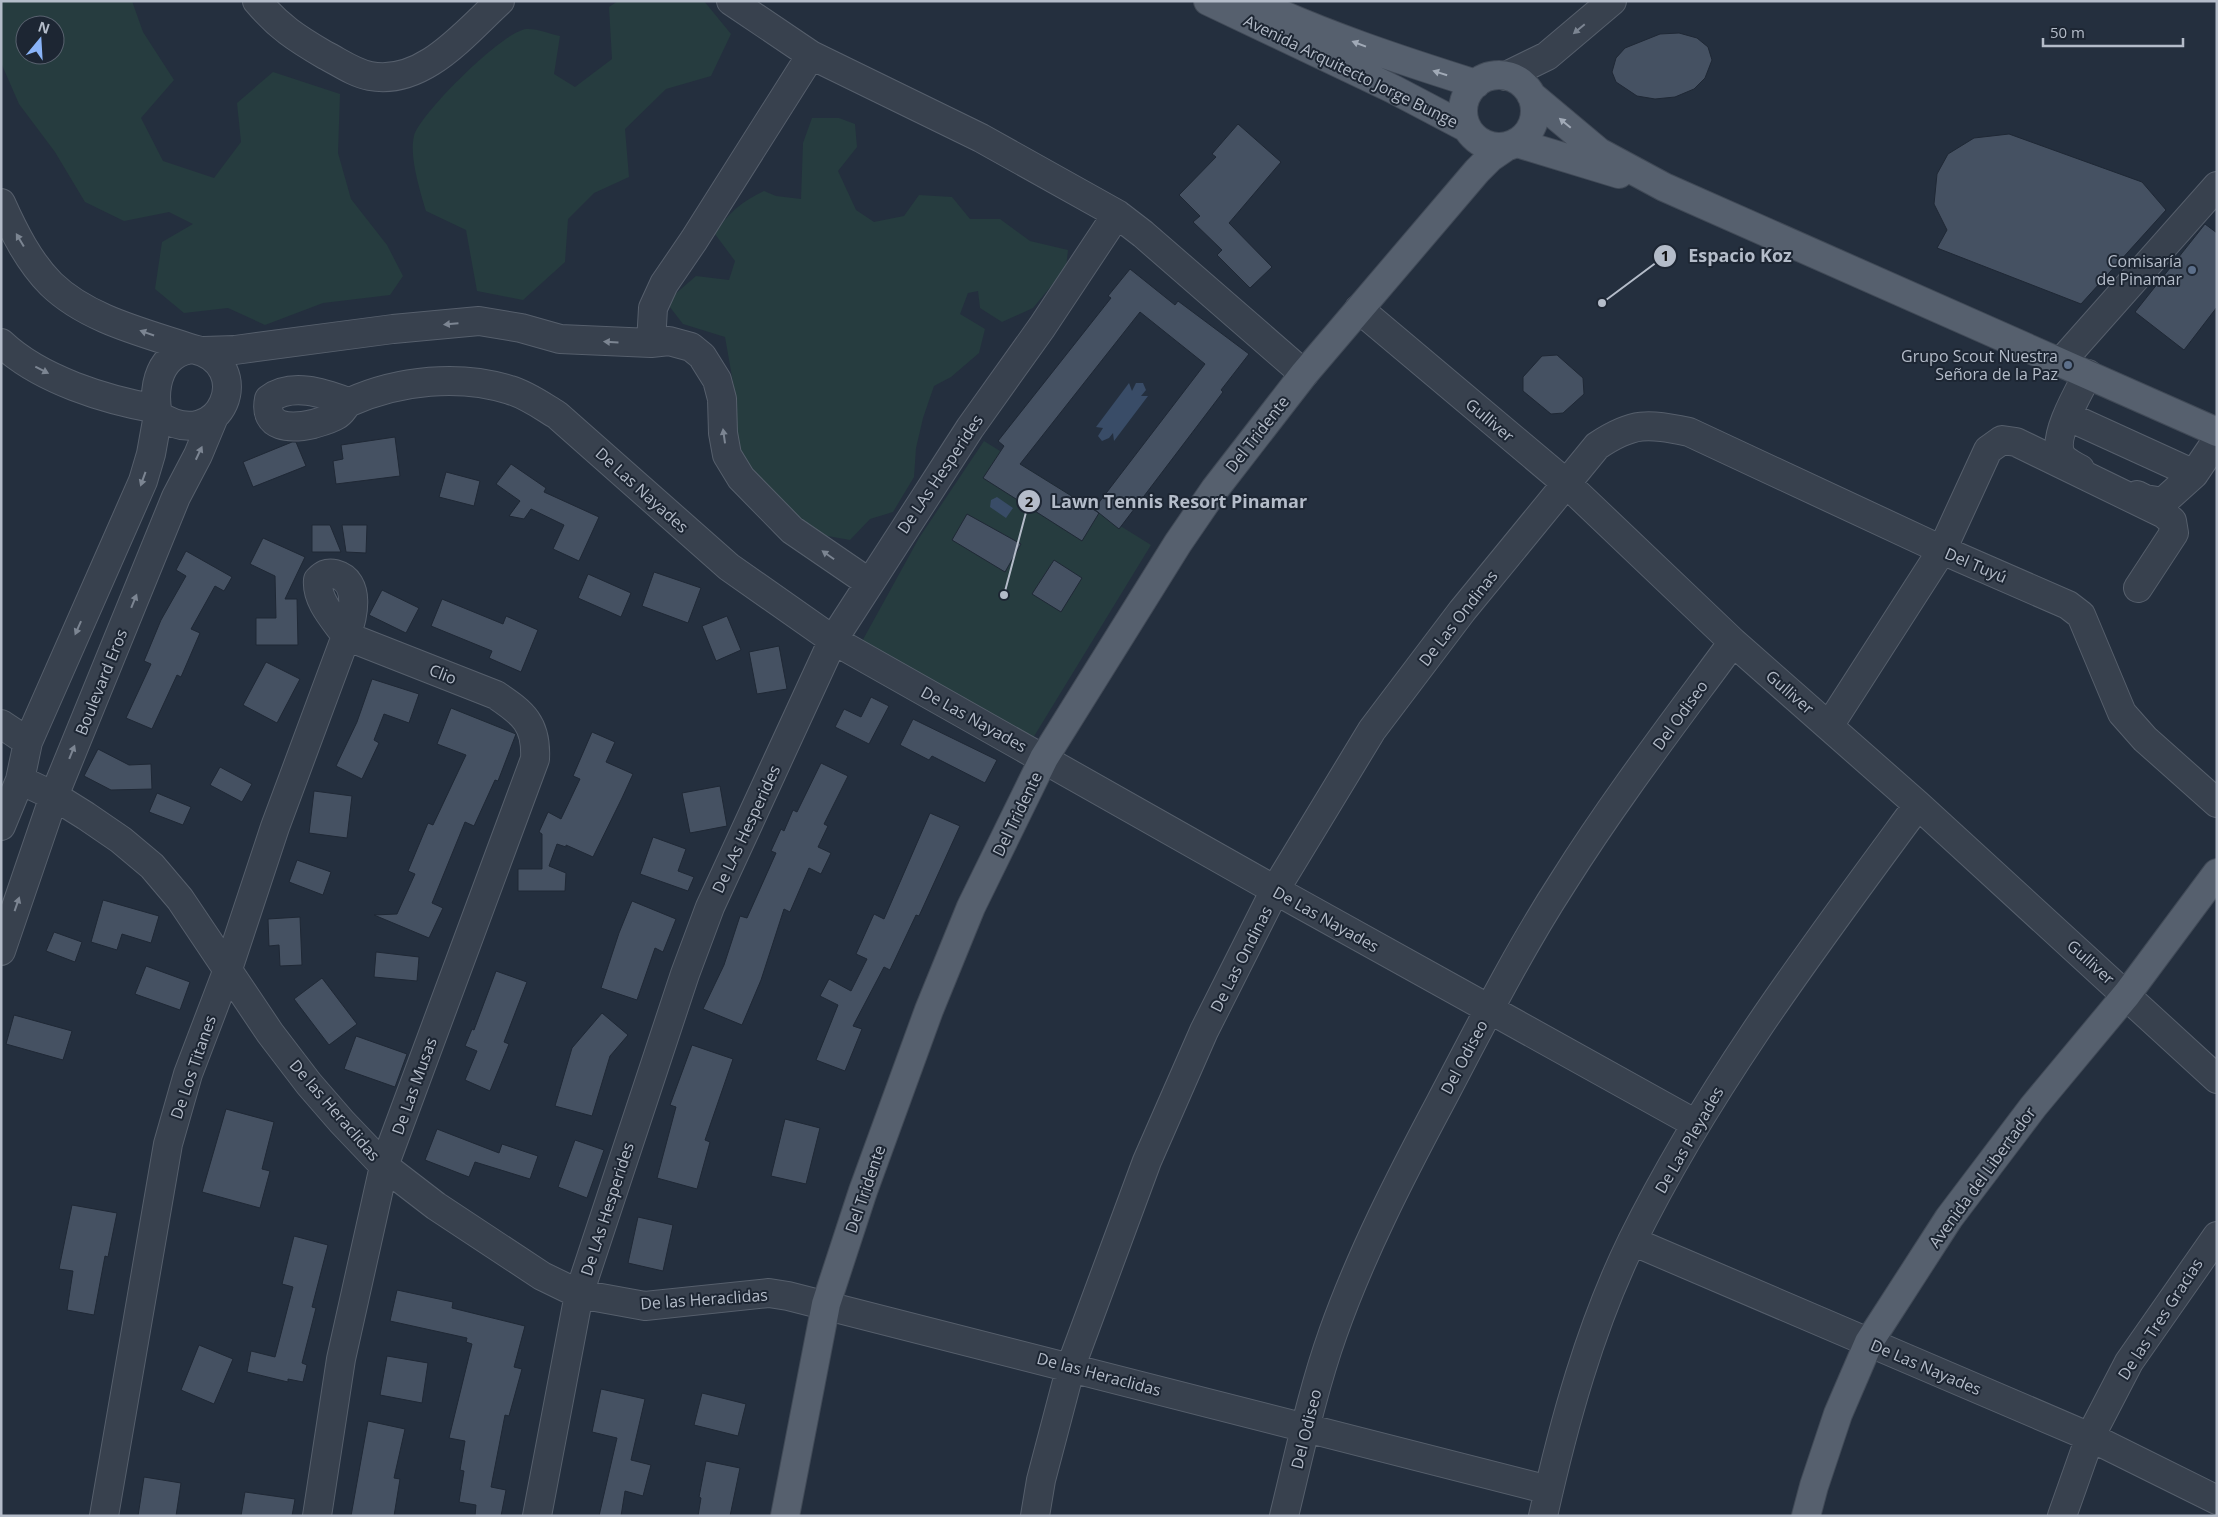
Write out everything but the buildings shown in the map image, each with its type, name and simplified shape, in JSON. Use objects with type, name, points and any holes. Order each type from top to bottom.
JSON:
[{"type":"main road","name":"Avenida Arquitecto Jorge Bunge","points":[[1208,1],[1393,89],[1469,131]]},
{"type":"main road","name":"Avenida Arquitecto Jorge Bunge","points":[[1252,1],[1278,13],[1405,62],[1476,84]]},
{"type":"main road","points":[[1664,187],[1512,145],[1486,145],[1469,131],[1463,116],[1463,104],[1468,93],[1476,84],[1496,75],[1516,80],[1531,95],[1599,152],[1664,187],[2217,432]]},
{"type":"main road","points":[[1512,145],[1526,136],[1535,116],[1531,95]]},
{"type":"main road","name":"Del Tridente","points":[[1444,210],[1467,159],[1469,131]]},
{"type":"main road","name":"Del Tridente","points":[[785,1516],[826,1304],[929,1010],[971,908],[1044,758],[1178,543],[1215,489],[1304,374],[1477,171],[1490,158],[1512,145]]},
{"type":"main road","name":"Avenida del Libertador","points":[[1806,1516],[1838,1414],[1869,1342],[1949,1218],[2034,1107],[2126,994],[2217,873]]},
{"type":"street","points":[[257,1],[288,33],[346,66],[368,76],[386,78],[404,74],[439,56],[500,1]]},
{"type":"street","points":[[731,1],[811,55],[981,138],[1117,214],[1143,234],[1304,374]]},
{"type":"street","points":[[1506,76],[1547,56],[1612,1]]},
{"type":"street","points":[[651,343],[653,308],[664,284],[811,55]]},
{"type":"street","points":[[2061,362],[2208,212],[2217,186]]},
{"type":"street","points":[[1,203],[13,229],[30,258],[51,284],[74,302],[100,316],[198,350],[222,365],[226,376],[225,398],[213,419],[198,426],[178,425],[158,412],[90,392],[39,369],[1,343]]},
{"type":"street","name":"De LAs Hesperides","points":[[537,1516],[579,1294],[685,974],[710,907],[833,640],[868,582],[970,428],[1042,327],[1117,214]]},
{"type":"street","name":"Gulliver","points":[[1359,309],[1566,484],[1733,642],[1918,805],[2217,1079]]},
{"type":"street","points":[[8,803],[28,742],[143,481],[151,454],[158,412],[156,385],[165,362],[182,350],[254,347],[392,329],[479,321],[521,328],[560,339],[651,343],[669,341],[690,347],[702,356],[717,380],[722,400],[723,433],[727,455],[741,478],[792,530],[868,582]]},
{"type":"street","points":[[2088,374],[2067,416],[2059,448],[2061,456],[2068,463],[2146,499],[2163,502],[2194,474],[2217,440]]},
{"type":"street","name":"De Las Nayades","points":[[348,402],[399,386],[436,381],[478,382],[511,390],[533,401],[557,415],[729,568],[833,640],[1275,890],[1696,1124]]},
{"type":"street","points":[[2067,416],[2194,474]]},
{"type":"street","name":"Boulevard Eros","points":[[1,950],[54,796],[176,497],[213,419]]},
{"type":"street","name":"De Las Ondinas","points":[[1035,1516],[1041,1480],[1072,1366],[1147,1161],[1204,1031],[1275,890],[1372,730],[1462,611],[1597,446],[1618,432],[1651,424]]},
{"type":"street","name":"Del Tuyú","points":[[1651,424],[1689,432],[1942,550],[2068,605],[2080,615],[2122,713],[2145,739],[2217,804]]},
{"type":"street","points":[[1828,726],[1942,550],[1988,450],[2002,440],[2016,442],[2164,514],[2172,521],[2174,534],[2138,588]]},
{"type":"street","name":"Clio","points":[[346,636],[496,695],[516,708],[530,726]]},
{"type":"street","name":"De Los Titanes","points":[[104,1516],[168,1144],[188,1074],[228,969],[275,827],[346,636]]},
{"type":"street","name":"Del Odiseo","points":[[1284,1516],[1327,1350],[1352,1284],[1421,1139],[1489,1010],[1561,884],[1595,832],[1733,642]]},
{"type":"street","points":[[1,724],[28,742]]},
{"type":"street","name":"De Las Musas","points":[[316,1516],[341,1359],[384,1166],[535,759],[536,740],[530,726]]},
{"type":"street","name":"De las Heraclidas","points":[[8,803],[54,796],[121,840],[152,866],[180,899],[270,1033],[309,1084],[384,1166],[436,1206],[542,1276],[579,1294],[645,1306],[769,1293],[826,1304],[1072,1366],[1306,1428],[1546,1503]]},
{"type":"street","name":"De Las Pleyades","points":[[1546,1503],[1587,1350],[1632,1241],[1696,1124],[1804,961],[1918,805]]},
{"type":"street","name":"De las Tres Gracias","points":[[2062,1516],[2090,1437],[2129,1362],[2217,1236]]},
{"type":"street","name":"De Las Nayades","points":[[1632,1241],[2090,1437],[2217,1500]]},
{"type":"green space","points":[[1,1],[132,1],[143,32],[174,80],[141,118],[163,161],[214,178],[241,142],[237,103],[273,72],[340,94],[338,153],[351,199],[387,245],[403,276],[390,295],[323,303],[265,325],[228,308],[184,313],[155,289],[162,242],[193,224],[169,212],[124,221],[85,202],[55,152],[19,104],[2,65]]},
{"type":"green space","points":[[618,1],[704,1],[731,34],[711,76],[666,89],[625,129],[629,177],[594,193],[568,219],[565,262],[523,300],[477,291],[466,230],[426,211],[414,163],[414,136],[431,110],[463,75],[499,44],[526,29],[539,30],[560,36],[554,74],[575,87],[612,59],[609,7]]},
{"type":"green space","points":[[812,118],[839,118],[855,124],[857,147],[838,171],[856,210],[874,222],[904,216],[919,195],[952,197],[970,219],[1000,219],[1030,241],[1068,250],[1066,268],[1033,308],[1002,322],[980,308],[978,291],[968,293],[960,314],[985,329],[979,353],[951,377],[934,386],[923,418],[916,448],[914,477],[893,512],[870,519],[850,540],[822,535],[783,510],[752,477],[733,443],[734,388],[725,337],[683,324],[666,302],[696,276],[729,280],[735,261],[715,234],[730,214],[742,204],[764,191],[776,196],[801,199],[803,143]]},
{"type":"green space","points":[[984,441],[1151,545],[1033,738],[860,645],[919,538]]},
{"type":"water","points":[[1129,383],[1132,391],[1136,383],[1143,383],[1146,390],[1141,396],[1148,396],[1114,441],[1113,433],[1109,438],[1102,441],[1098,436],[1103,428],[1096,427]]},
{"type":"water","points":[[997,497],[1013,508],[1006,518],[990,507],[991,500]]},
{"type":"place","name":"Comisaría de Pinamar","points":[[2192,270]]},
{"type":"place","name":"Espacio Koz","points":[[1602,303]]},
{"type":"place","name":"Grupo Scout Nuestra Señora de la Paz","points":[[2068,365]]},
{"type":"place","name":"Lawn Tennis Resort Pinamar","points":[[1004,595]]}]
